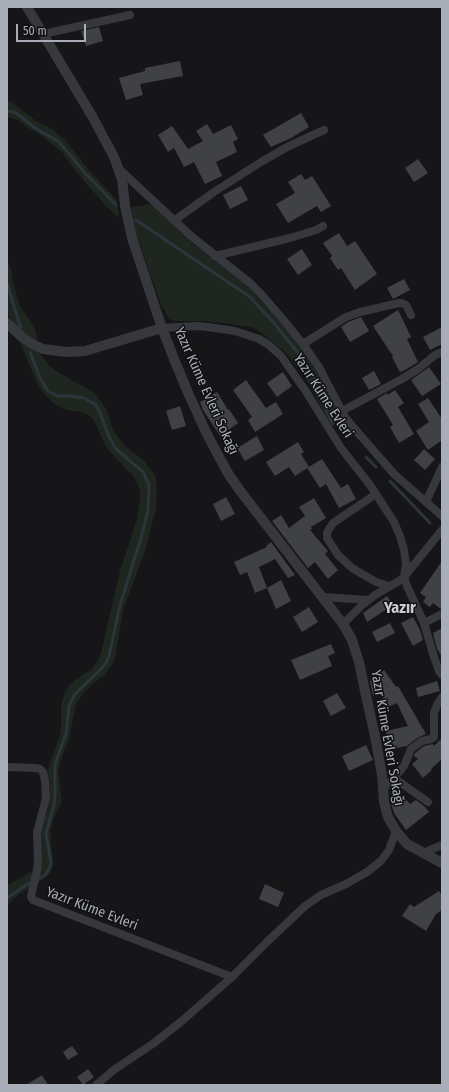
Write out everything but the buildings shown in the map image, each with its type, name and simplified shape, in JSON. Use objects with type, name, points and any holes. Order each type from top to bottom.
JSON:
[{"type":"street","name":"Yazır Küme Evleri Sokağı","points":[[27,7],[111,149],[122,179],[128,224],[162,328],[206,432],[230,475],[249,503],[343,624],[352,640],[359,662],[380,758],[385,810],[396,831],[407,844],[442,863]]},
{"type":"street","points":[[43,34],[130,15]]},
{"type":"street","points":[[175,220],[260,162],[287,147],[324,130]]},
{"type":"street","name":"Yazır Küme Evleri","points":[[118,168],[191,236],[250,283],[261,294],[282,317],[303,344],[353,427],[394,474],[442,516]]},
{"type":"street","points":[[215,256],[290,238],[324,226]]},
{"type":"street","name":"Yazır Küme Evleri","points":[[303,344],[346,317],[360,312],[402,303],[406,305],[411,315]]},
{"type":"street","points":[[7,323],[32,344],[43,349],[66,352],[85,351],[162,328]]},
{"type":"street","name":"Yazır Küme Evleri","points":[[162,328],[196,326],[235,331],[254,337],[269,345],[281,356],[305,390],[341,448],[376,494],[394,522],[404,550],[406,564],[404,577],[420,611],[434,657],[442,675]]},
{"type":"street","name":"Yazır Küme Evleri","points":[[342,411],[402,379],[442,352]]},
{"type":"street","points":[[426,502],[442,467]]},
{"type":"street","points":[[376,494],[333,523],[329,529],[327,538],[338,555],[352,568],[363,575],[389,586]]},
{"type":"street","points":[[343,624],[368,600],[404,577],[442,530]]},
{"type":"street","points":[[322,597],[368,600]]},
{"type":"street","points":[[424,623],[442,614]]},
{"type":"street","points":[[383,789],[404,766],[411,749],[420,742],[434,737],[434,713],[442,697]]},
{"type":"street","name":"Yazır Küme Evleri","points":[[7,767],[40,769],[43,772],[45,780],[46,798],[37,833],[38,860],[31,897],[33,900],[232,976]]},
{"type":"street","points":[[394,778],[428,802]]},
{"type":"street","points":[[96,1085],[115,1069],[169,1031],[232,976],[305,906],[320,895],[346,884],[362,875],[381,861],[388,850],[396,831]]},
{"type":"street","points":[[423,853],[442,845]]},
{"type":"shaded area","points":[[7,100],[36,121],[55,131],[64,139],[90,171],[117,200],[119,218],[105,205],[86,183],[62,152],[38,133],[18,120],[7,117]]},
{"type":"shaded area","points":[[151,204],[192,243],[248,286],[294,337],[321,378],[339,415],[330,424],[302,372],[285,352],[262,333],[254,328],[231,324],[205,321],[175,321],[169,319],[161,305],[137,238],[131,209],[133,207]]},
{"type":"shaded area","points":[[7,259],[11,268],[13,282],[20,306],[34,327],[37,336],[39,353],[56,371],[94,393],[107,410],[113,430],[123,444],[144,461],[155,475],[157,486],[156,509],[145,551],[123,610],[115,659],[104,675],[89,687],[76,704],[69,739],[58,771],[62,801],[50,831],[53,862],[52,869],[49,874],[36,885],[21,893],[7,905],[7,886],[29,873],[40,869],[42,855],[41,829],[48,810],[50,799],[48,770],[60,736],[61,705],[69,686],[76,679],[92,669],[101,653],[120,571],[137,519],[140,491],[133,476],[110,452],[103,441],[94,420],[89,415],[82,412],[67,410],[56,405],[46,396],[37,383],[7,311]]},
{"type":"waterway","points":[[7,111],[14,112],[35,128],[58,141],[85,173],[116,205]]},
{"type":"waterway","points":[[136,220],[250,297],[274,323],[303,359],[315,380],[333,424]]},
{"type":"waterway","points":[[7,283],[21,328]]},
{"type":"waterway","points":[[30,352],[40,378],[48,391],[58,396],[84,398],[96,405],[109,437],[116,449],[143,472],[149,485],[148,511],[120,605],[109,656],[106,663],[100,670],[75,694],[69,706],[66,734],[55,764],[54,805],[46,833],[51,864],[45,875],[40,878]]},
{"type":"waterway","points":[[366,457],[376,467]]},
{"type":"waterway","points":[[390,481],[430,523]]},
{"type":"waterway","points":[[7,898],[29,883]]},
{"type":"district","name":"Yazır","points":[[400,609]]}]
